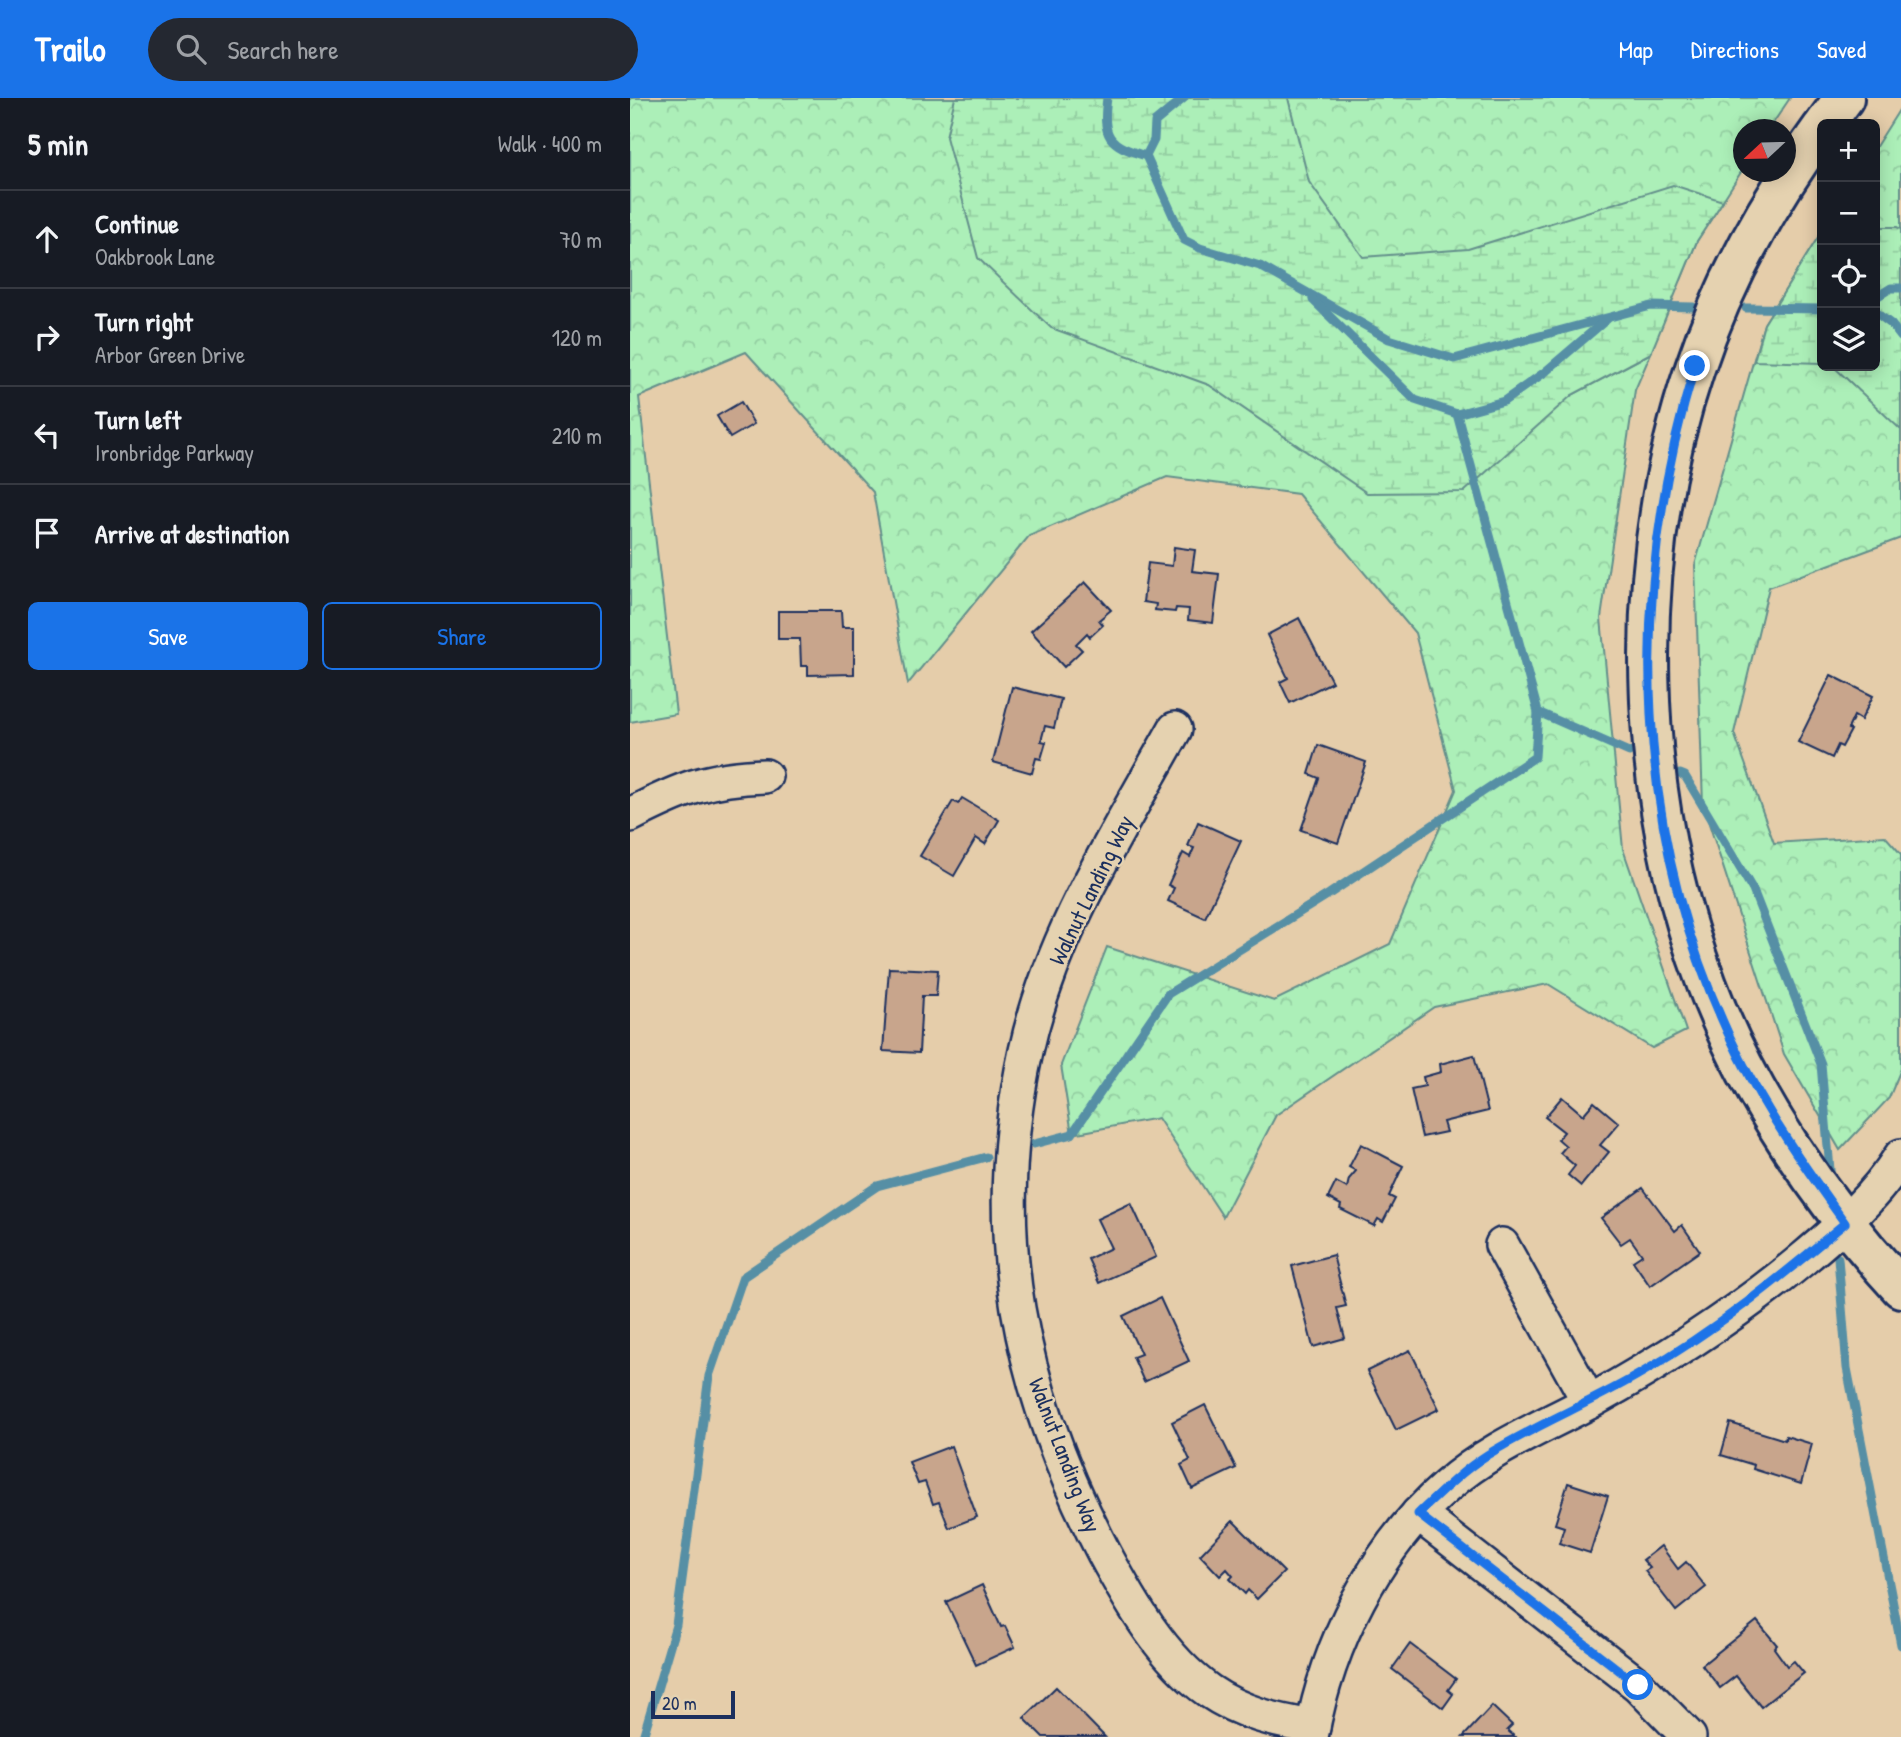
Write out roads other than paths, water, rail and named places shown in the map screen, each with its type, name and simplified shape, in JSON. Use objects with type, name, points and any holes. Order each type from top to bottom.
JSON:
[{"type":"street","points":[[1829,119],[1844,98]]},
{"type":"street","points":[[1817,135],[1800,158],[1751,242],[1727,289],[1695,366],[1667,475],[1657,539],[1650,619],[1650,699],[1657,789],[1669,862],[1684,919],[1708,988],[1740,1059],[1791,1147],[1845,1223],[1901,1288]]},
{"type":"street","name":"Walnut Landing Way","points":[[1175,729],[1073,917],[1046,982],[1027,1048],[1009,1157],[1009,1225],[1014,1292],[1028,1359],[1047,1424],[1084,1514],[1118,1579],[1165,1651],[1180,1668],[1210,1692],[1245,1710],[1312,1732]]},
{"type":"street","points":[[630,815],[693,785],[728,778],[765,776]]},
{"type":"street","points":[[1312,1732],[1336,1651],[1361,1596],[1387,1553],[1418,1514],[1447,1485],[1487,1455],[1645,1371],[1717,1325],[1782,1276],[1845,1223],[1886,1178],[1901,1156]]},
{"type":"street","points":[[1502,1245],[1589,1402]]},
{"type":"street","points":[[1418,1514],[1638,1685],[1689,1737]]},
{"type":"waterway","points":[[1107,98],[1106,122],[1110,138],[1123,148],[1146,156],[1184,240],[1200,248],[1260,266],[1389,339],[1454,359],[1651,306],[1693,307]]},
{"type":"waterway","points":[[1146,156],[1154,140],[1155,122],[1184,98]]},
{"type":"waterway","points":[[1880,295],[1891,288],[1901,288]]},
{"type":"waterway","points":[[1313,300],[1415,400],[1457,414],[1504,401],[1545,372],[1607,319]]},
{"type":"waterway","points":[[1746,308],[1817,309]]},
{"type":"waterway","points":[[1880,316],[1901,337]]},
{"type":"waterway","points":[[1457,414],[1538,712],[1629,752]]},
{"type":"waterway","points":[[1034,1144],[1072,1134],[1168,994],[1329,894],[1535,757],[1538,712]]},
{"type":"waterway","points":[[1680,774],[1685,776],[1753,890],[1821,1064],[1831,1182]]},
{"type":"waterway","points":[[643,1737],[676,1625],[709,1376],[743,1277],[877,1186],[986,1157]]},
{"type":"waterway","points":[[1838,1258],[1847,1368],[1901,1645]]}]
